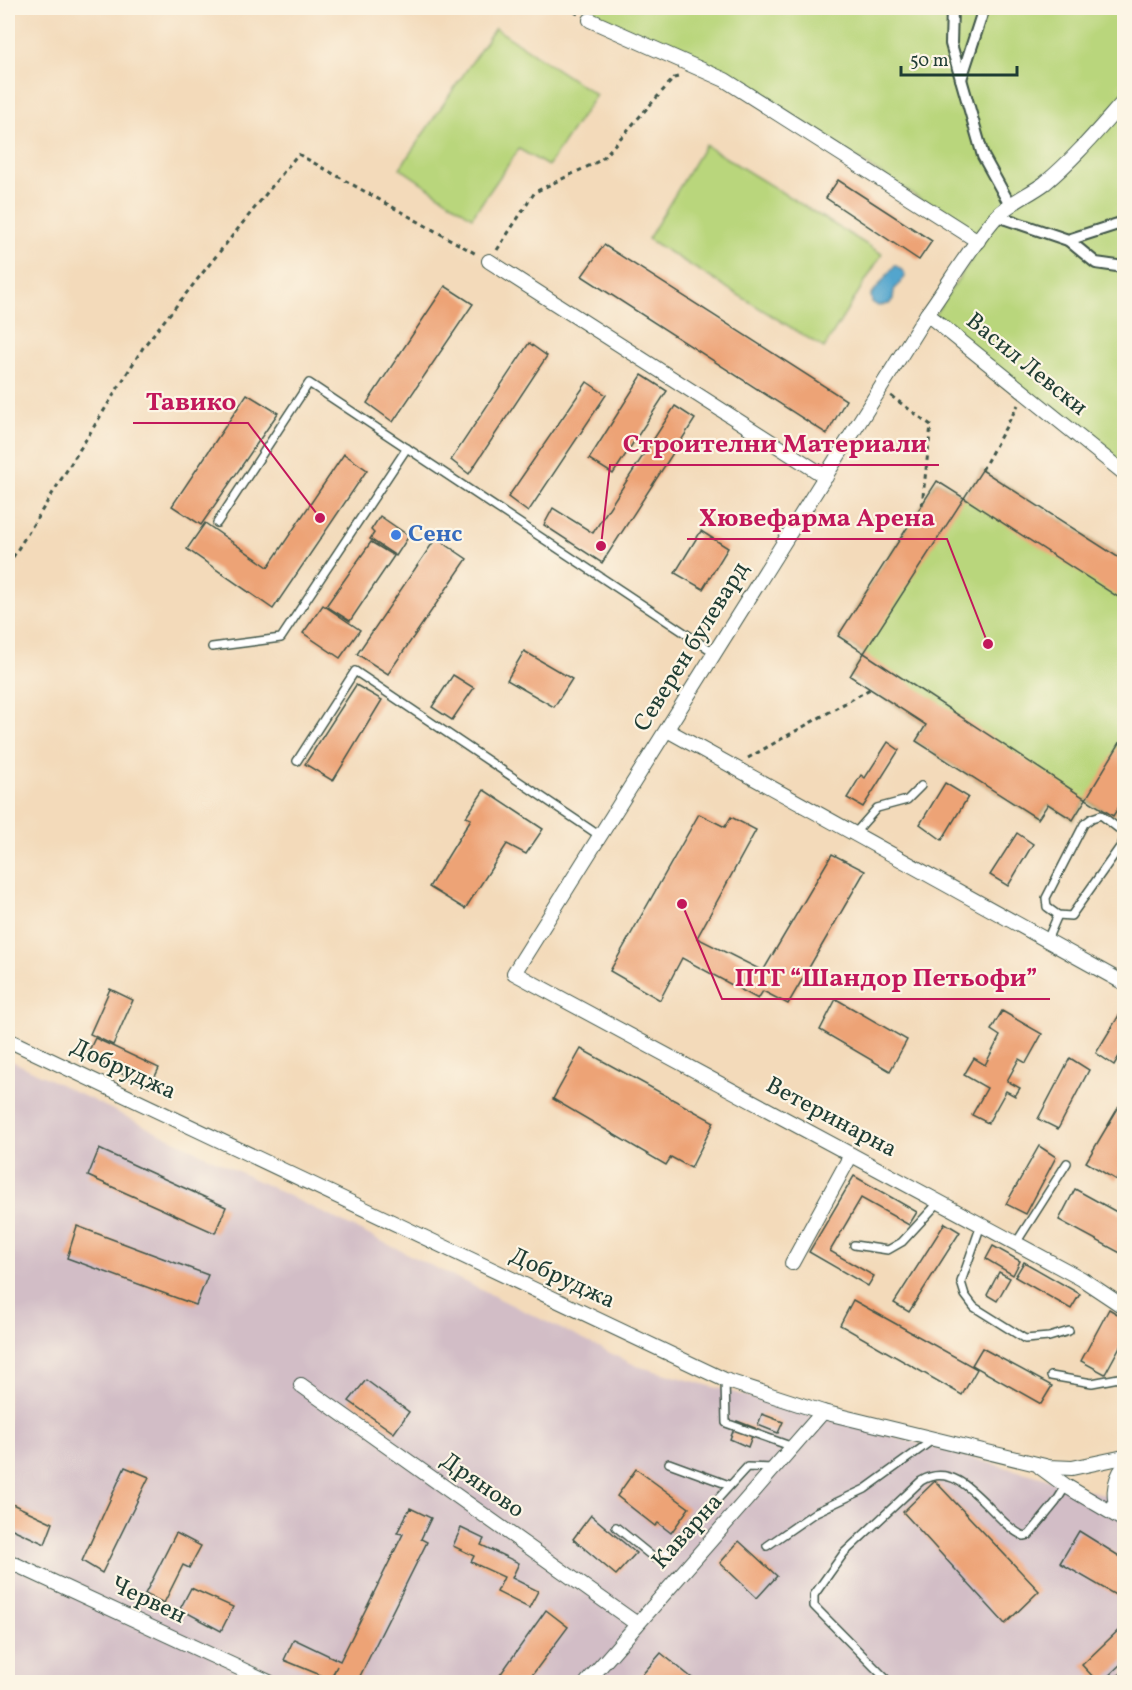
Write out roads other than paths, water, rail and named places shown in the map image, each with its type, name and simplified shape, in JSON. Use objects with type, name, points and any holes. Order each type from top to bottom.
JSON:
[{"type":"street","points":[[952,8],[951,44],[983,156],[1010,205]]},
{"type":"street","points":[[961,79],[984,8]]},
{"type":"street","points":[[590,20],[725,80],[978,241]]},
{"type":"street","name":"Северен булевард","points":[[514,973],[927,314],[978,241],[997,216],[1043,184],[1075,156],[1125,101]]},
{"type":"street","points":[[997,216],[1068,240],[1096,264],[1125,267]]},
{"type":"street","points":[[1068,240],[1125,222]]},
{"type":"street","points":[[489,261],[826,477]]},
{"type":"street","name":"Васил Левски","points":[[927,314],[1125,473]]},
{"type":"street","points":[[667,730],[1125,983]]},
{"type":"street","name":"Ветеринарна","points":[[514,973],[1082,1279],[1125,1306]]},
{"type":"street","name":"Добруджа","points":[[8,1040],[725,1380],[823,1412],[1037,1465],[1072,1468],[1125,1457]]},
{"type":"street","points":[[792,1263],[851,1155]]},
{"type":"street","name":"Дряново","points":[[301,1385],[637,1624]]},
{"type":"street","name":"Каварна","points":[[587,1683],[823,1412]]},
{"type":"street","points":[[1037,1465],[1066,1486],[1123,1519]]},
{"type":"street","points":[[1123,1519],[1116,1508],[1114,1492],[1115,1483],[1125,1466]]},
{"type":"street","name":"Червен","points":[[8,1561],[269,1683]]},
{"type":"lane","points":[[217,523],[309,383],[715,653]]},
{"type":"lane","points":[[212,647],[281,638],[407,448]]},
{"type":"lane","points":[[297,761],[354,671],[600,836]]},
{"type":"lane","points":[[855,833],[878,808],[907,800],[921,786]]},
{"type":"lane","points":[[1101,815],[1125,834],[1123,844],[1071,916],[1058,915],[1047,907],[1046,898],[1084,824],[1101,815]]},
{"type":"lane","points":[[1047,940],[1058,915]]},
{"type":"lane","points":[[1016,1244],[1067,1163]]},
{"type":"lane","points":[[854,1245],[888,1250],[902,1242],[939,1202]]},
{"type":"lane","points":[[981,1225],[961,1282],[965,1295],[974,1307],[1025,1339],[1069,1331]]},
{"type":"lane","points":[[1051,1376],[1092,1383],[1125,1377]]},
{"type":"lane","points":[[725,1380],[726,1424],[793,1448]]},
{"type":"lane","points":[[767,1546],[816,1512],[865,1489],[934,1439]]},
{"type":"lane","points":[[669,1463],[729,1485]]},
{"type":"lane","points":[[616,1527],[654,1557],[662,1556],[672,1549],[747,1467],[775,1468]]},
{"type":"lane","points":[[889,1683],[814,1606],[814,1595],[844,1553],[921,1481],[930,1476],[942,1475],[965,1485],[1024,1536],[1029,1535],[1066,1486]]},
{"type":"water","points":[[895,265],[904,272],[905,277],[894,290],[893,299],[889,304],[878,306],[872,302],[871,295]]},
{"type":"place","name":"Тавико","points":[[320,518]]},
{"type":"place","name":"Сенс","points":[[396,535]]},
{"type":"place","name":"Строителни Материали","points":[[601,546]]},
{"type":"place","name":"Хювефарма Арена","points":[[988,644]]},
{"type":"place","name":"ПТГ “Шандор Петьофи”","points":[[682,904]]}]
